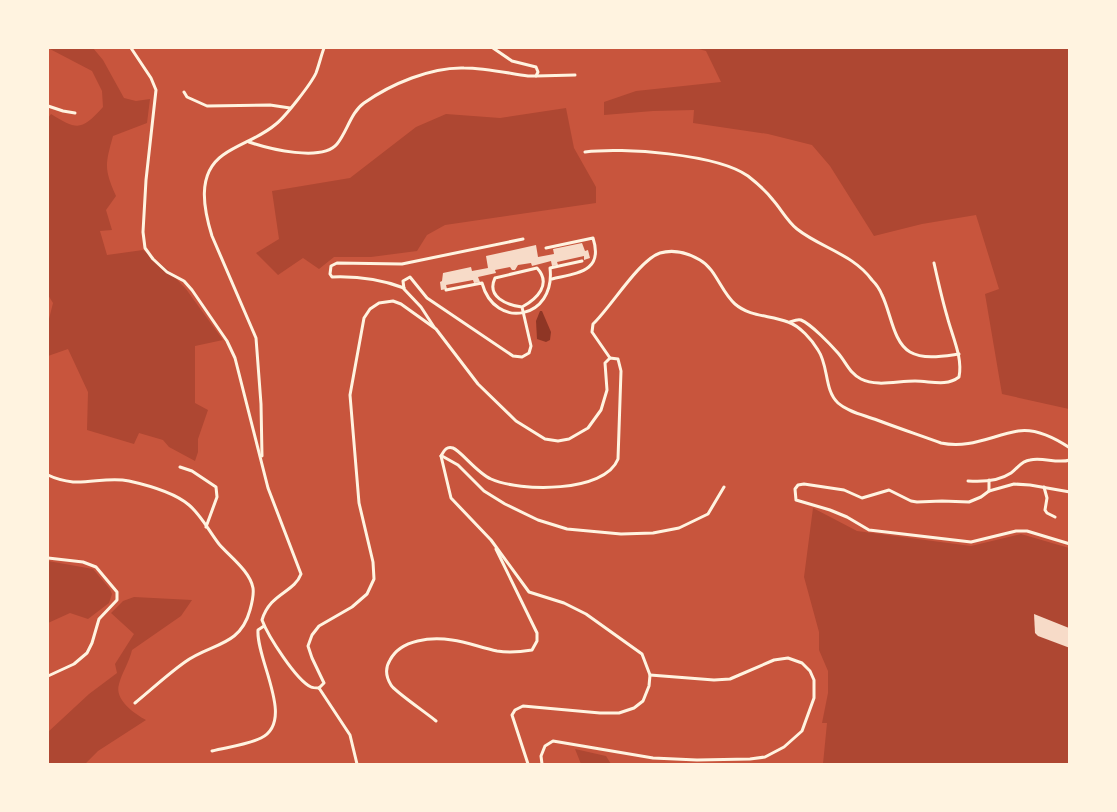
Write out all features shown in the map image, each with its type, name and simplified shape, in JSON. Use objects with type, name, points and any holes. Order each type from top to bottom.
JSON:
[{"type":"street","points":[[131,48],[151,78],[156,90],[146,180],[143,232],[145,248],[153,260],[167,272],[184,281],[227,341],[235,358],[268,488],[301,574],[299,580],[271,602],[264,612],[262,620],[278,649],[303,681],[312,688],[319,688],[324,683],[308,646],[312,635],[319,626],[352,607],[367,594],[374,579],[373,562],[359,503],[350,395],[364,318],[370,309],[379,303],[393,301],[401,304],[436,329]]},
{"type":"street","points":[[262,462],[261,404],[256,338],[212,236],[203,197],[210,170],[222,156],[277,124],[315,75],[324,48]]},
{"type":"street","points":[[493,48],[512,61],[536,67],[538,72],[536,76]]},
{"type":"street","points":[[248,142],[259,146],[306,154],[322,153],[336,145],[362,104],[421,74],[443,69],[465,68],[536,76],[575,75]]},
{"type":"street","points":[[184,92],[187,97],[207,106],[270,105],[290,108]]},
{"type":"street","points":[[48,106],[75,113]]},
{"type":"street","points":[[585,152],[602,150],[632,151],[705,159],[725,165],[747,176],[766,192],[796,228],[858,264],[871,278],[882,294],[898,339],[911,353],[938,357],[959,354]]},
{"type":"street","points":[[546,248],[593,238],[597,249],[595,259],[585,272],[552,279]]},
{"type":"street","points":[[523,239],[402,264],[337,263],[331,266],[330,274],[332,278],[368,278],[388,282],[404,289],[421,307],[478,384],[516,421],[545,439],[558,441],[569,438],[588,428],[601,410],[607,390],[606,363],[610,358]]},
{"type":"street","points":[[528,764],[512,715],[515,710],[523,706],[618,713],[634,708],[643,701],[650,686],[650,675],[642,654],[586,614],[564,603],[529,592],[491,540],[451,498],[441,456],[444,450],[454,448],[480,474],[492,480],[515,486],[564,486],[599,478],[616,465],[618,459],[621,370],[618,359],[610,358],[592,332],[593,324],[644,263],[658,254],[669,251],[685,252],[702,261],[713,274],[725,294],[736,305],[752,314],[790,322],[819,351],[833,396],[839,404],[853,411],[941,443],[952,445],[969,444],[1019,431],[1030,431],[1045,434],[1070,448]]},
{"type":"street","points":[[446,290],[482,283],[487,296],[500,310],[524,313],[536,308],[548,295],[552,279],[550,268],[582,261]]},
{"type":"street","points":[[790,322],[801,320],[819,333],[839,354],[853,374],[862,380],[873,383],[915,381],[943,384],[952,382],[960,377],[959,354],[944,306],[934,263]]},
{"type":"street","points":[[537,268],[542,273],[543,286],[534,300],[522,307],[514,306],[499,299],[493,290],[492,284],[495,278],[537,268]]},
{"type":"street","points":[[404,289],[403,281],[410,277],[427,298],[513,356],[522,357],[529,353],[531,346],[522,307]]},
{"type":"street","points":[[441,456],[458,465],[484,491],[506,504],[538,520],[567,529],[621,534],[652,533],[679,528],[708,514],[724,487]]},
{"type":"street","points":[[968,481],[1003,477],[1028,460],[1039,458],[1065,462],[1070,460]]},
{"type":"street","points":[[180,467],[192,471],[216,487],[217,497],[206,527]]},
{"type":"street","points":[[48,475],[60,480],[75,482],[110,479],[129,481],[176,497],[189,505],[200,517],[206,527],[248,575],[253,588],[248,619],[240,632],[231,640],[186,661],[135,703]]},
{"type":"street","points":[[989,480],[989,491]]},
{"type":"street","points":[[1070,492],[1014,484],[989,491],[969,502],[917,502],[889,490],[862,498],[844,490],[804,484],[798,485],[795,489],[796,500],[838,513],[869,530],[971,542],[1016,531],[1027,531],[1070,544]]},
{"type":"street","points":[[1044,487],[1047,498],[1045,510],[1055,517]]},
{"type":"street","points":[[436,721],[391,686],[386,666],[392,654],[406,644],[422,640],[452,640],[498,651],[518,652],[532,650],[536,641],[537,634],[491,540]]},
{"type":"street","points":[[48,558],[83,562],[96,567],[117,592],[117,600],[100,619],[87,653],[74,664],[48,676]]},
{"type":"street","points":[[212,751],[262,738],[274,727],[277,712],[273,690],[265,669],[258,637],[258,630],[264,626]]},
{"type":"street","points":[[542,764],[544,746],[553,741],[653,758],[697,760],[750,759],[765,756],[784,747],[802,731],[814,698],[814,680],[810,671],[802,663],[788,658],[774,660],[730,679],[714,680],[650,675]]},
{"type":"street","points":[[319,688],[350,735],[357,764]]},
{"type":"street","points":[[697,760],[700,764]]},
{"type":"shaded area","points":[[48,48],[93,48],[103,60],[124,98],[136,101],[150,99],[147,123],[113,136],[107,167],[109,179],[116,196],[106,210],[112,230],[100,231],[107,255],[143,250],[167,269],[186,289],[223,340],[195,346],[195,403],[208,410],[198,439],[198,452],[195,461],[169,447],[163,440],[139,433],[134,444],[87,430],[88,392],[68,349],[48,356],[48,323],[53,303],[48,295],[48,118],[51,114],[74,125],[84,124],[103,107],[102,91],[92,71]]},
{"type":"shaded area","points":[[695,48],[1069,48],[1069,409],[1002,394],[985,294],[999,289],[976,215],[922,224],[874,236],[830,166],[812,145],[768,134],[693,123],[694,110],[604,115],[604,102],[636,91],[721,82],[706,51]]},
{"type":"shaded area","points":[[566,108],[574,148],[596,187],[596,203],[445,225],[427,235],[417,251],[371,257],[334,257],[319,269],[303,258],[278,275],[256,253],[279,239],[272,191],[350,178],[416,127],[446,114],[500,118]]},
{"type":"shaded area","points":[[540,311],[542,311],[551,332],[550,340],[546,342],[537,339],[536,321]]},
{"type":"shaded area","points":[[813,508],[857,531],[971,546],[1021,534],[1069,548],[1069,764],[823,764],[827,723],[822,723],[828,693],[828,671],[819,650],[819,632],[804,577]]},
{"type":"shaded area","points":[[48,561],[93,569],[110,589],[112,594],[109,603],[88,619],[70,613],[48,623]]},
{"type":"shaded area","points":[[134,597],[192,600],[181,616],[132,650],[122,675],[118,690],[122,701],[136,714],[146,720],[98,751],[85,764],[48,764],[48,732],[89,694],[117,673],[115,664],[134,634],[111,613],[123,601]]},
{"type":"shaded area","points":[[575,749],[606,756],[611,764],[581,764]]},
{"type":"building","points":[[582,243],[585,251],[588,250],[590,258],[584,260],[584,256],[557,262],[558,265],[552,266],[551,261],[532,266],[531,263],[518,265],[515,270],[512,270],[510,267],[495,270],[496,273],[478,277],[480,282],[474,283],[473,280],[446,285],[447,289],[441,290],[440,282],[442,281],[443,273],[471,267],[472,271],[488,268],[486,256],[536,245],[538,257],[554,254],[553,249]]},
{"type":"building","points":[[1034,614],[1069,628],[1070,648],[1038,636],[1035,633]]}]
